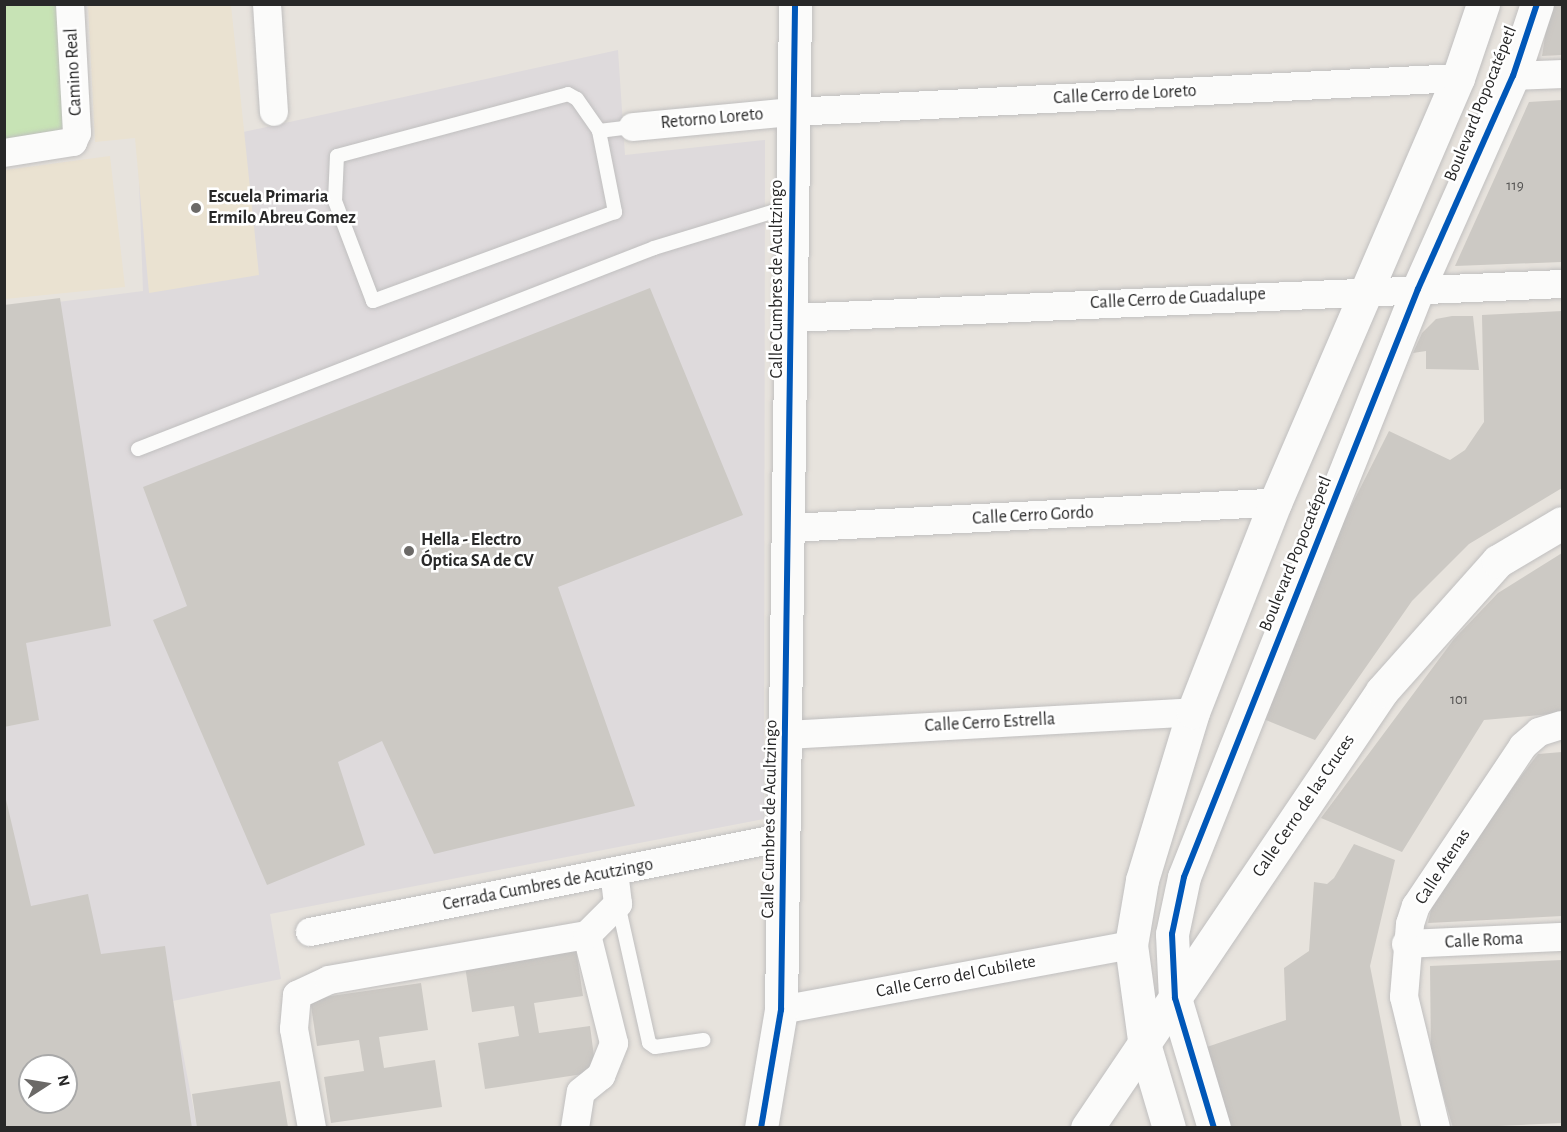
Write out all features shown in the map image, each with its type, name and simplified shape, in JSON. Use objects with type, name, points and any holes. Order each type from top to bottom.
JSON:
[{"type":"street","name":"Camino Real","points":[[4,153],[73,142],[77,132],[70,4]]},
{"type":"street","points":[[267,4],[274,112]]},
{"type":"street","name":"Calle Cumbres de Acultzingo","points":[[761,1128],[781,1010],[786,837],[793,318],[792,112],[795,4]]},
{"type":"street","name":"Boulevard Popocatépetl","points":[[1169,1128],[1145,1047],[1131,945],[1142,880],[1193,712],[1275,503],[1370,290],[1458,78],[1483,4]]},
{"type":"street","name":"Boulevard Popocatépetl","points":[[1214,1128],[1174,998],[1172,934],[1184,877],[1418,289],[1513,76],[1537,4]]},
{"type":"street","points":[[1513,76],[1563,74]]},
{"type":"street","name":"Calle Cerro de Loreto","points":[[792,112],[1458,78]]},
{"type":"street","name":"Retorno Loreto","points":[[633,127],[792,112]]},
{"type":"street","name":"Calle Cerro de Guadalupe","points":[[793,318],[1370,290],[1563,284]]},
{"type":"street","name":"Calle Cerro Gordo","points":[[790,528],[1275,503]]},
{"type":"street","name":"Calle Cerro de las Cruces","points":[[1087,1128],[1145,1047],[1174,998],[1382,691],[1498,561],[1563,523]]},
{"type":"street","name":"Calle Cerro Estrella","points":[[787,735],[1193,712]]},
{"type":"street","name":"Calle Atenas","points":[[1436,1128],[1404,997],[1406,944],[1416,906],[1523,746],[1551,728]]},
{"type":"street","name":"Cerrada Cumbres de Acutzingo","points":[[310,932],[786,837]]},
{"type":"street","points":[[312,1128],[294,1029],[297,995],[329,980],[587,935],[618,904],[614,873]]},
{"type":"street","points":[[575,1128],[581,1092],[601,1076],[614,1043],[587,935]]},
{"type":"street","name":"Calle Roma","points":[[1406,944],[1563,937]]},
{"type":"street","name":"Calle Cerro del Cubilete","points":[[781,1010],[1131,945]]},
{"type":"lane","points":[[568,94],[577,99],[599,131],[615,212],[377,301],[370,297],[351,253],[335,201],[335,160],[341,154],[568,94]]},
{"type":"lane","points":[[599,131],[633,127]]},
{"type":"lane","points":[[138,449],[654,248],[792,205]]},
{"type":"lane","points":[[618,904],[649,1044],[655,1047],[703,1040]]},
{"type":"shaded area","name":"Escuela Primaria Ermilo Abreu Gomez","points":[[88,5],[231,5],[259,275],[149,293],[135,138],[95,142]]},
{"type":"shaded area","points":[[618,50],[625,155],[765,140],[764,819],[270,914],[281,979],[173,1001],[197,1127],[5,1127],[4,309],[143,291],[138,155]]},
{"type":"shaded area","points":[[110,156],[125,287],[5,299],[5,170]]},
{"type":"green space","points":[[4,5],[62,5],[68,134],[5,144]]},
{"type":"building","points":[[1550,4],[1562,4],[1562,55],[1542,56]]},
{"type":"building","points":[[1562,100],[1562,262],[1455,266],[1529,102]]},
{"type":"building","name":"Hella - Electro Óptica SA de CV","points":[[650,288],[743,515],[558,587],[635,806],[434,854],[382,741],[338,762],[365,845],[267,885],[153,620],[187,606],[143,487]]},
{"type":"building","points":[[60,298],[111,626],[26,643],[39,720],[4,727],[4,305]]},
{"type":"building","points":[[1562,311],[1562,488],[1469,544],[1412,601],[1315,740],[1261,718],[1324,560],[1389,431],[1450,460],[1465,450],[1484,422],[1482,315]]},
{"type":"building","points":[[1473,316],[1479,370],[1426,369],[1426,351],[1413,353],[1422,333],[1436,319]]},
{"type":"building","points":[[1562,553],[1562,713],[1484,720],[1402,852],[1321,818],[1454,639],[1498,593]]},
{"type":"building","points":[[1562,752],[1562,916],[1428,923],[1436,888],[1538,754]]},
{"type":"building","points":[[4,791],[31,906],[88,894],[101,954],[165,946],[192,1128],[4,1128]]},
{"type":"building","points":[[1354,844],[1395,860],[1370,966],[1402,1128],[1228,1128],[1204,1048],[1286,1020],[1284,968],[1309,951],[1314,882],[1327,884],[1334,878]]},
{"type":"building","points":[[576,949],[583,996],[534,1003],[539,1033],[590,1026],[596,1072],[485,1089],[478,1043],[519,1036],[514,1006],[472,1012],[465,966]]},
{"type":"building","points":[[1562,960],[1562,1123],[1453,1128],[1431,1054],[1430,966]]},
{"type":"building","points":[[421,983],[428,1030],[379,1037],[384,1068],[435,1060],[442,1107],[331,1123],[324,1077],[364,1071],[359,1040],[317,1046],[310,999]]},
{"type":"building","points":[[280,1081],[288,1127],[197,1128],[192,1094]]},
{"type":"cycle path","points":[[761,1128],[781,1010],[795,4]]},
{"type":"cycle path","points":[[1214,1128],[1175,998],[1172,934],[1184,877],[1418,289],[1513,76],[1537,4]]},
{"type":"place","name":"Escuela Primaria Ermilo Abreu Gomez","points":[[196,208]]},
{"type":"place","name":"Hella - Electro Óptica SA de CV","points":[[409,551]]}]
